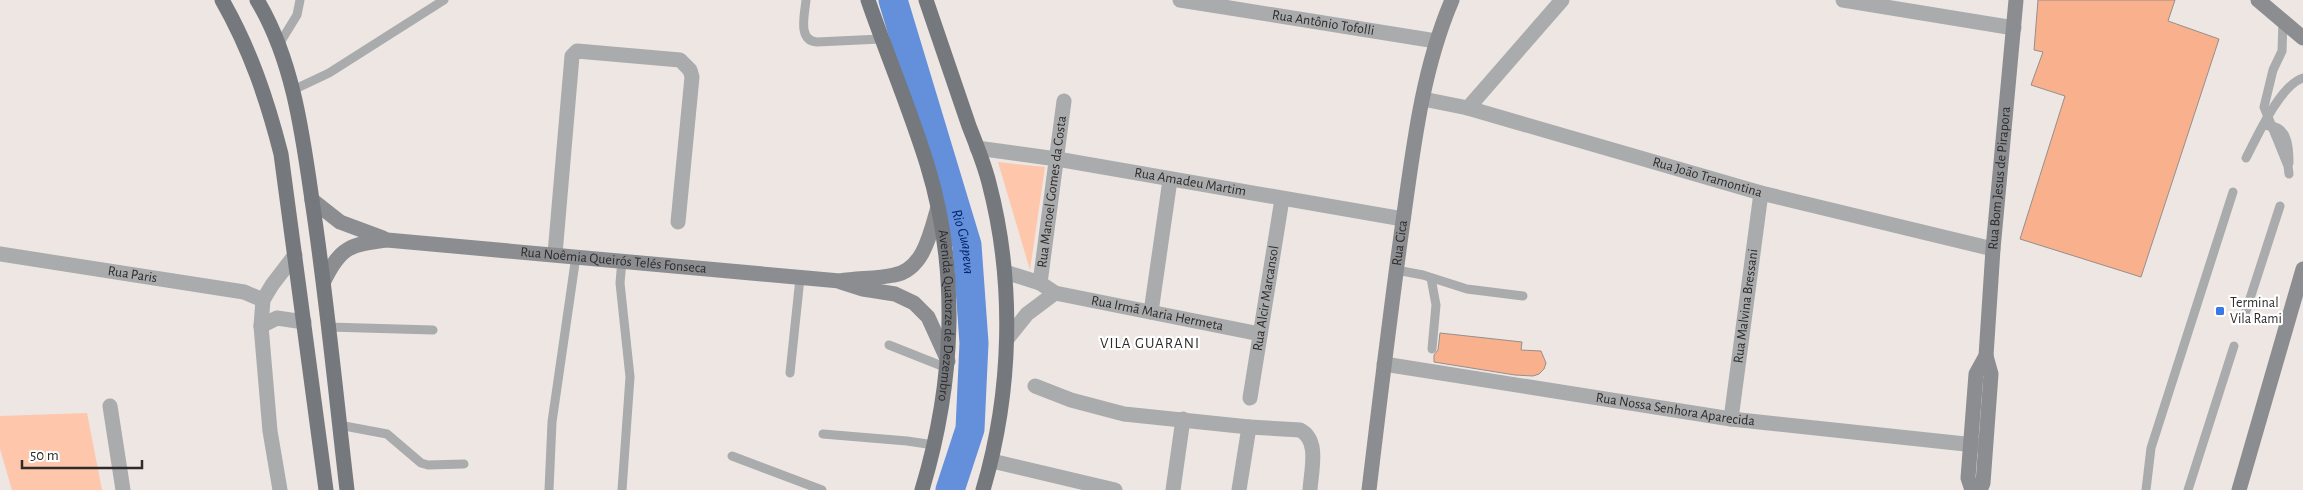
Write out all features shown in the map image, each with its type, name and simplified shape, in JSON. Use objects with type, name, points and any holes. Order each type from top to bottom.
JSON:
[{"type":"main road","points":[[222,0],[248,50],[269,105],[281,154],[296,255],[315,420],[326,490]]},
{"type":"main road","points":[[257,0],[278,46],[293,90],[324,281],[347,490]]},
{"type":"main road","name":"Avenida Quatorze de Dezembro","points":[[868,0],[881,39],[907,104],[938,207],[949,279],[948,365],[934,445],[922,490]]},
{"type":"main road","points":[[926,0],[991,190],[1000,229],[1005,272],[1007,339],[992,460],[983,490]]},
{"type":"street","name":"Rua Antônio Tofolli","points":[[1180,0],[1265,7],[1436,41]]},
{"type":"street","name":"Rua Cica","points":[[1369,490],[1396,270],[1423,98],[1436,41],[1452,0]]},
{"type":"street","points":[[1468,108],[1562,0]]},
{"type":"street","points":[[1843,0],[2014,28]]},
{"type":"street","name":"Rua Bom Jesus de Pirapora","points":[[1980,490],[1984,483],[1991,374],[1986,356],[1993,249],[2016,0]]},
{"type":"street","points":[[2258,0],[2303,38]]},
{"type":"street","points":[[555,254],[572,56],[577,51],[680,60],[690,70],[692,77],[678,222]]},
{"type":"street","name":"Rua João Tramontina","points":[[1423,98],[1468,108],[1761,193],[1993,249]]},
{"type":"street","name":"Rua Manoel Gomes da Costa","points":[[1040,283],[1064,101]]},
{"type":"street","name":"Rua Amadeu Martim","points":[[977,148],[1404,219]]},
{"type":"street","points":[[1152,312],[1170,180]]},
{"type":"street","name":"Rua Malvina Bressani","points":[[1731,419],[1761,193]]},
{"type":"street","name":"Rua Alcir Marcansol","points":[[1250,398],[1282,199]]},
{"type":"street","name":"Rua Noêmia Queirós Telés Fonseca","points":[[312,200],[340,222],[387,240]]},
{"type":"street","name":"Rua Noêmia Queirós Telés Fonseca","points":[[324,281],[334,260],[345,250],[359,244],[387,240],[840,281],[896,275],[915,264],[923,252],[938,207]]},
{"type":"street","name":"Rua Paris","points":[[0,254],[235,291],[263,300]]},
{"type":"street","points":[[280,490],[270,431],[261,326],[263,300],[272,285],[296,255]]},
{"type":"street","points":[[2239,490],[2303,269]]},
{"type":"street","name":"Rua Irmã Maria Hermeta","points":[[1005,272],[1040,283],[1055,293],[1260,334]]},
{"type":"street","name":"Rua Noêmia Queirós Telés Fonseca","points":[[840,281],[863,289],[895,294],[914,303],[928,317],[948,365]]},
{"type":"street","points":[[1007,339],[1027,314],[1055,293]]},
{"type":"street","points":[[261,326],[277,318],[304,322]]},
{"type":"street","name":"Rua Bom Jesus de Pirapora","points":[[1972,490],[1968,478],[1976,374],[1986,356]]},
{"type":"street","name":"Rua Nossa Senhora Aparecida","points":[[1384,364],[1731,419],[1987,446]]},
{"type":"street","points":[[1035,386],[1078,402],[1124,414],[1249,427],[1300,430],[1306,433],[1312,450],[1310,490]]},
{"type":"street","points":[[110,406],[123,490]]},
{"type":"street","points":[[1173,490],[1183,419]]},
{"type":"street","points":[[1239,490],[1249,427]]},
{"type":"street","points":[[992,460],[1115,490]]},
{"type":"lane","points":[[278,46],[297,15],[300,0]]},
{"type":"lane","points":[[293,90],[329,72],[444,0]]},
{"type":"lane","points":[[806,0],[804,33],[809,40],[817,42],[881,39]]},
{"type":"lane","points":[[2283,21],[2282,50],[2273,70],[2264,107],[2267,124],[2289,172]]},
{"type":"lane","points":[[2246,157],[2251,141],[2267,124],[2278,101],[2295,80],[2303,78]]},
{"type":"lane","points":[[2146,489],[2151,448],[2233,192]]},
{"type":"lane","points":[[2245,314],[2280,206]]},
{"type":"lane","points":[[549,490],[552,422],[576,256]]},
{"type":"lane","points":[[622,260],[620,283],[630,377],[622,490]]},
{"type":"lane","points":[[1396,270],[1467,289],[1524,296]]},
{"type":"lane","points":[[790,373],[800,278]]},
{"type":"lane","points":[[1430,278],[1436,305],[1432,349]]},
{"type":"lane","points":[[328,328],[433,330]]},
{"type":"lane","points":[[889,345],[948,365]]},
{"type":"lane","points":[[2188,490],[2234,346]]},
{"type":"lane","points":[[339,425],[387,434],[421,462],[428,464],[464,464]]},
{"type":"lane","points":[[823,434],[934,445]]},
{"type":"lane","points":[[732,456],[822,490]]},
{"type":"shaded area","points":[[998,162],[1045,167],[1030,270]]},
{"type":"shaded area","points":[[87,413],[102,490],[12,490],[0,449],[0,416]]},
{"type":"building","points":[[2038,0],[2175,0],[2168,21],[2219,39],[2141,277],[2020,239],[2065,96],[2031,85],[2043,52],[2034,50]]},
{"type":"building","points":[[1440,333],[1522,342],[1521,350],[1541,351],[1546,363],[1544,369],[1539,374],[1533,376],[1515,375],[1434,362]]},
{"type":"waterway","name":"Rio Guapeva","points":[[893,0],[967,245],[974,343],[970,429],[950,490]]},
{"type":"place","name":"Terminal Vila Rami","points":[[2220,311]]},
{"type":"district","name":"VILA GUARANI","points":[[1150,343]]}]
